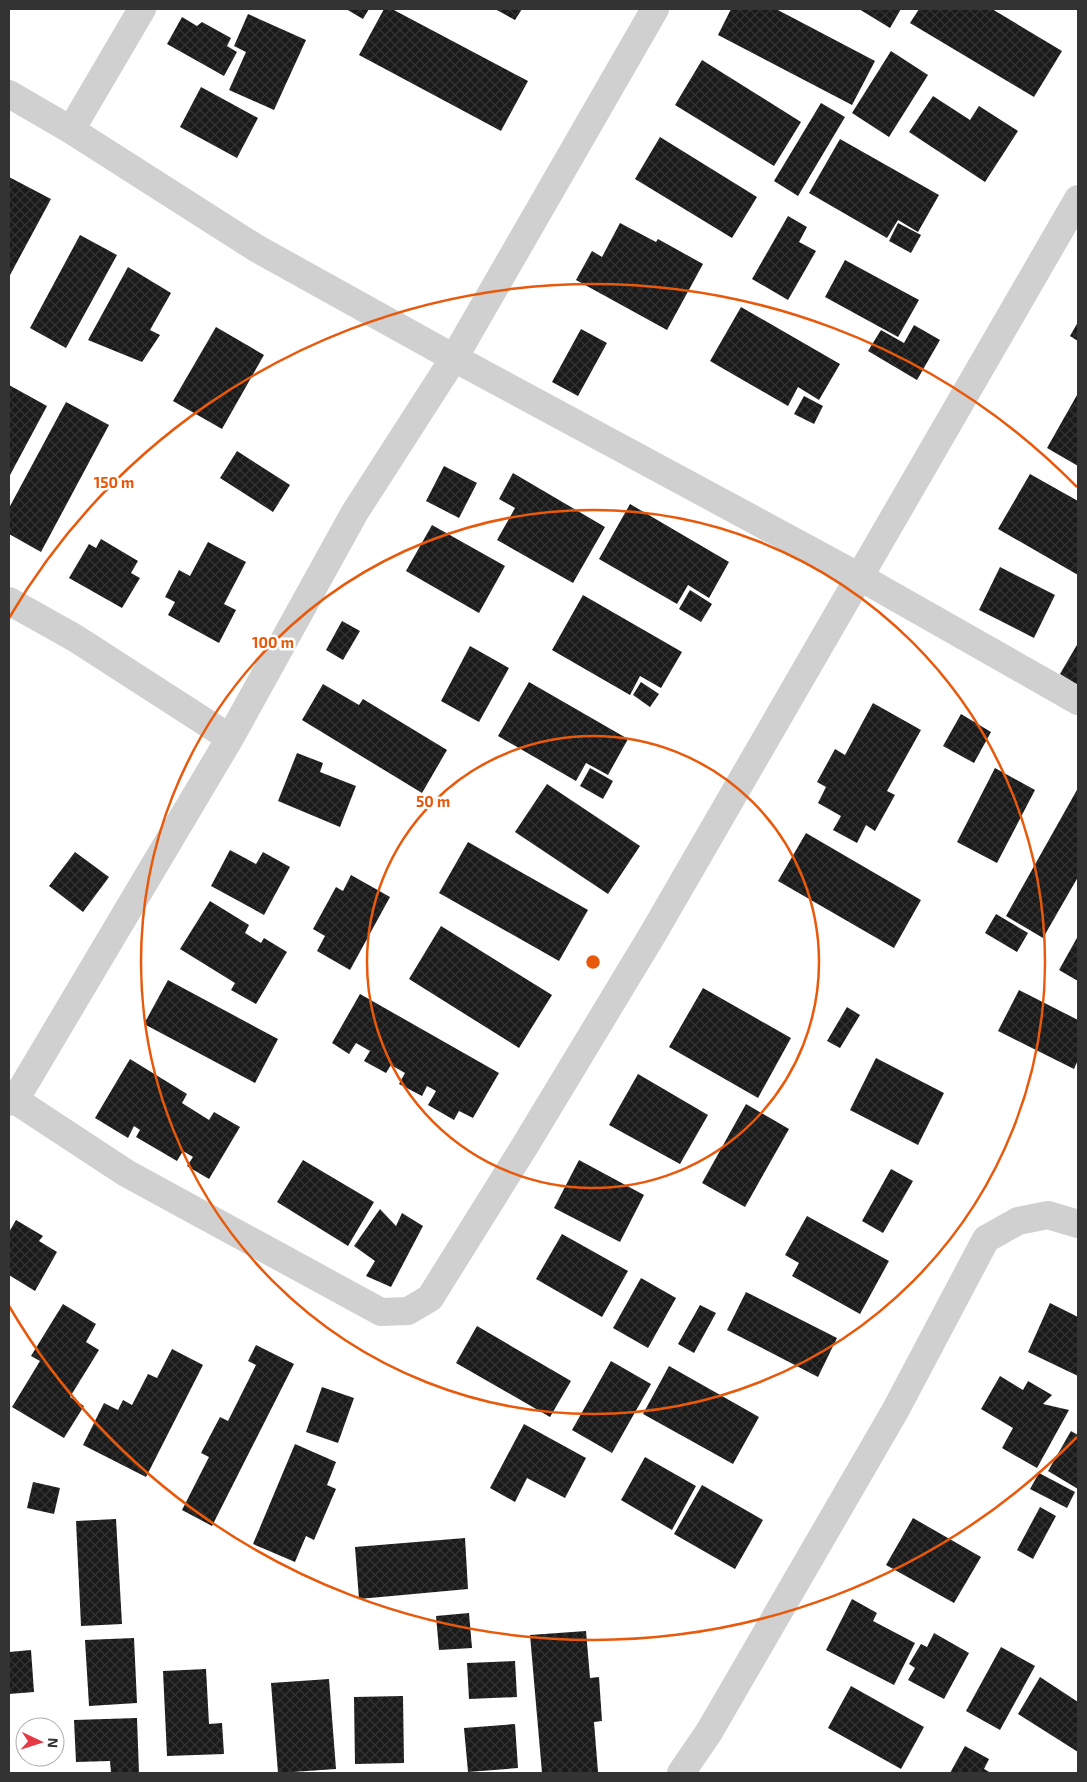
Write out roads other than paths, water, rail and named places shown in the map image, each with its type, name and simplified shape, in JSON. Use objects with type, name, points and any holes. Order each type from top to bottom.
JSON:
[{"type":"street","points":[[71,130],[142,9]]},
{"type":"street","points":[[655,9],[454,358],[355,512],[230,738],[12,1101],[126,1173],[380,1312],[408,1311],[430,1298],[654,932],[763,746],[858,576],[1078,199]]},
{"type":"street","points":[[9,94],[71,130],[256,248],[454,358],[858,576],[1078,701]]},
{"type":"street","points":[[9,602],[75,638],[230,738]]},
{"type":"street","points":[[682,1773],[714,1724],[895,1411],[986,1239],[1018,1221],[1048,1214],[1078,1224]]}]
